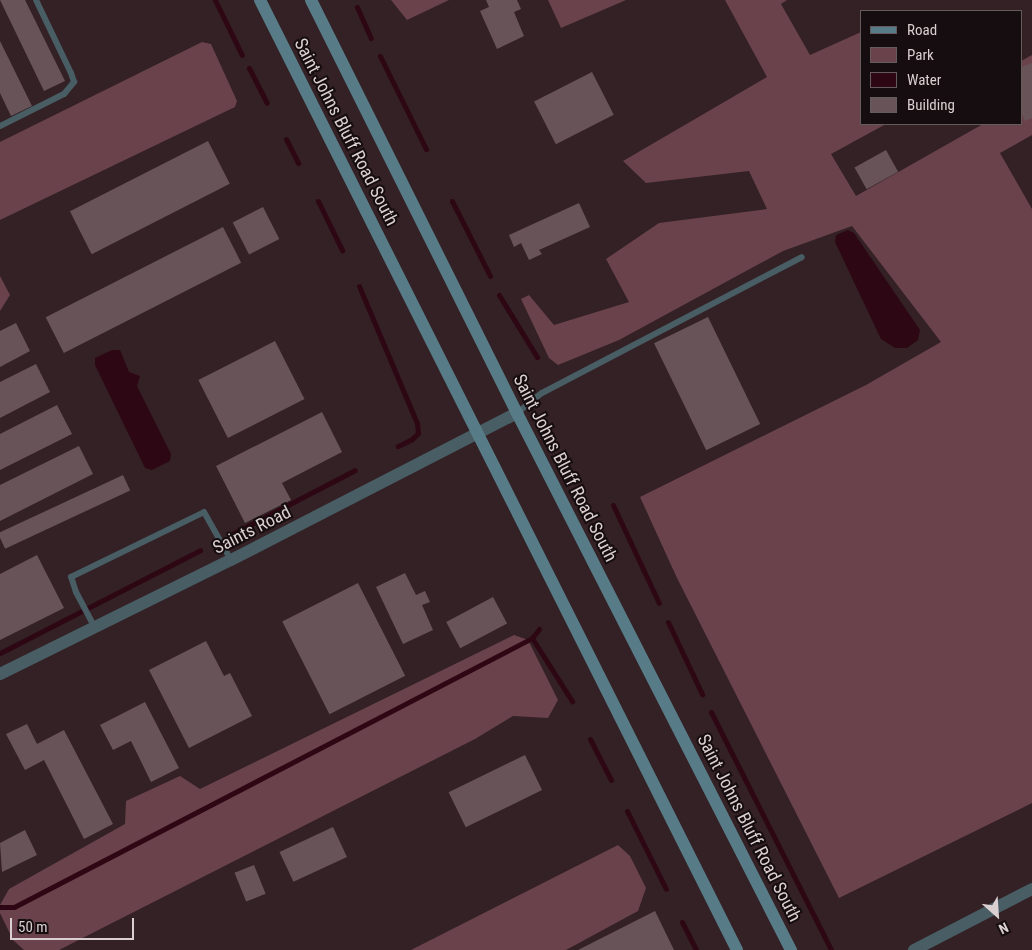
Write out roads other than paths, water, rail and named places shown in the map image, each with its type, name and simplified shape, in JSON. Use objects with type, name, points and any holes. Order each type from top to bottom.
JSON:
[{"type":"main road","name":"Saint Johns Bluff Road South","points":[[260,0],[476,434],[737,950]]},
{"type":"main road","name":"Saint Johns Bluff Road South","points":[[311,0],[517,413],[791,950]]},
{"type":"street","name":"Saints Road","points":[[0,674],[232,560],[517,413]]},
{"type":"street","points":[[914,950],[1032,889]]},
{"type":"lane","points":[[0,126],[64,94],[74,82],[72,72],[36,0]]},
{"type":"lane","points":[[517,413],[542,392],[802,257]]},
{"type":"lane","points":[[95,628],[76,592],[71,577],[204,512],[232,560]]},
{"type":"water","points":[[848,230],[854,233],[920,330],[918,340],[907,348],[895,348],[881,339],[835,242],[836,235]]},
{"type":"water","points":[[112,350],[120,350],[129,372],[140,376],[137,386],[171,454],[170,461],[152,470],[145,468],[95,365],[95,358]]},
{"type":"waterway","points":[[215,0],[242,55]]},
{"type":"waterway","points":[[357,7],[371,38]]},
{"type":"waterway","points":[[380,56],[426,149]]},
{"type":"waterway","points":[[249,68],[267,103]]},
{"type":"waterway","points":[[286,139],[298,163]]},
{"type":"waterway","points":[[318,201],[342,250]]},
{"type":"waterway","points":[[452,201],[490,276]]},
{"type":"waterway","points":[[359,286],[417,423],[418,433],[412,439],[398,446]]},
{"type":"waterway","points":[[499,295],[537,357]]},
{"type":"waterway","points":[[234,533],[355,470]]},
{"type":"waterway","points":[[613,505],[659,603]]},
{"type":"waterway","points":[[0,653],[200,550]]},
{"type":"waterway","points":[[668,622],[702,694]]},
{"type":"waterway","points":[[539,629],[532,638],[572,701]]},
{"type":"waterway","points":[[0,907],[14,907],[532,638]]},
{"type":"waterway","points":[[711,712],[831,950]]},
{"type":"waterway","points":[[590,739],[611,780]]},
{"type":"waterway","points":[[627,811],[666,889]]},
{"type":"waterway","points":[[682,922],[696,950]]}]
